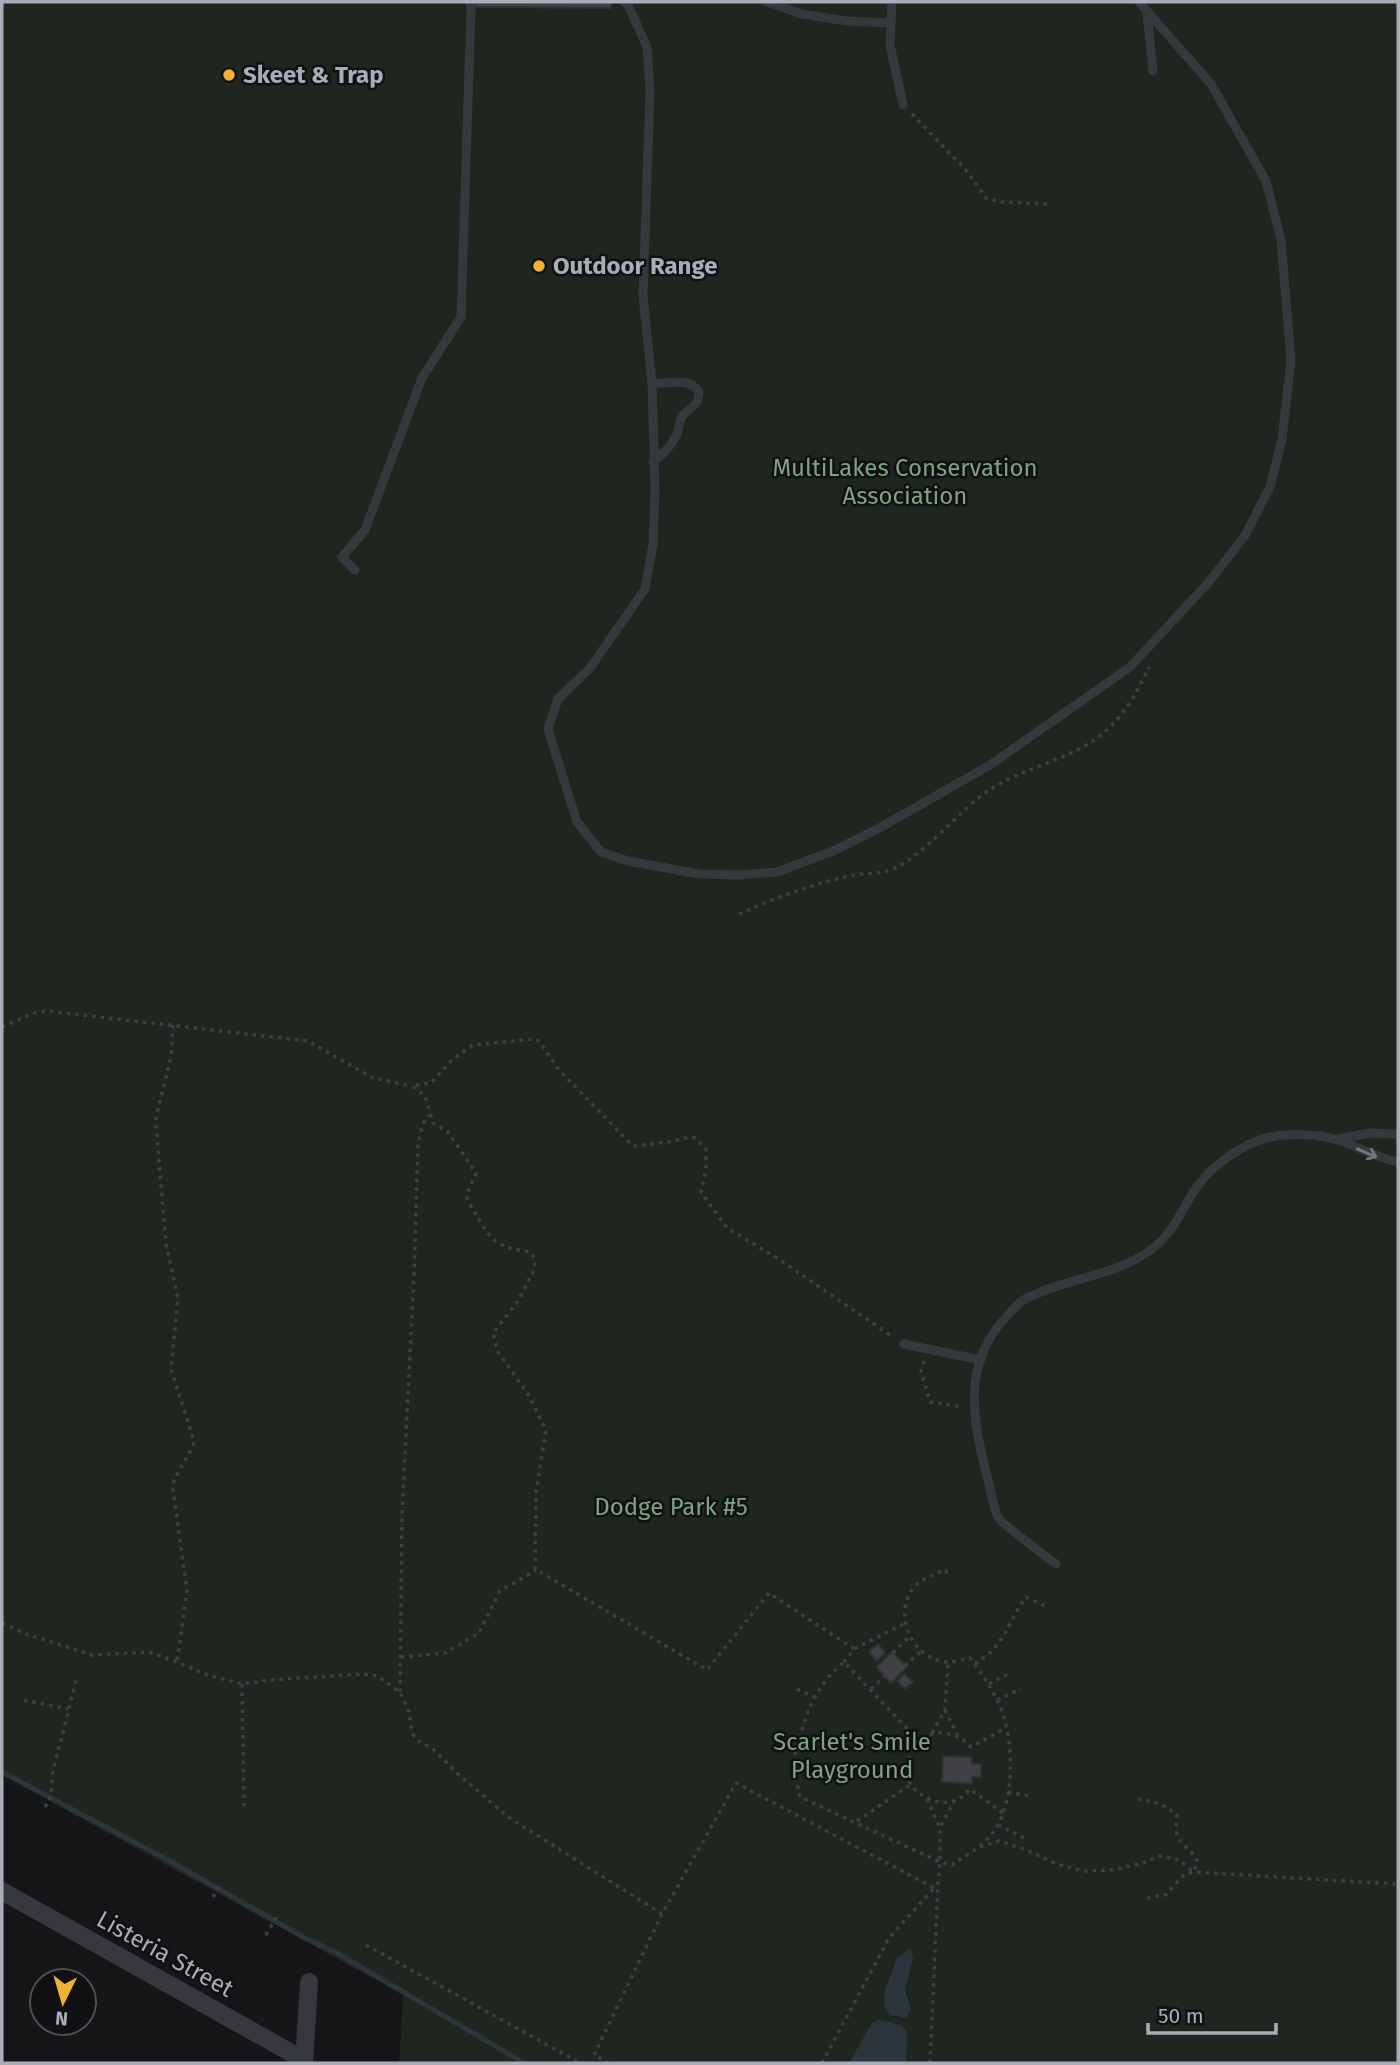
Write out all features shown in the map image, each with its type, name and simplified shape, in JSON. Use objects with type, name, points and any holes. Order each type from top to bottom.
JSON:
[{"type":"street","name":"Listeria Street","points":[[2,1891],[304,2060]]},
{"type":"street","points":[[304,2060],[309,1982]]},
{"type":"lane","points":[[355,570],[342,557],[365,530],[422,379],[461,317],[470,2]]},
{"type":"lane","points":[[625,2],[647,47],[650,91],[643,296],[652,383],[655,489],[653,544],[645,589],[590,668],[558,699],[548,729],[576,821],[601,852],[628,861],[699,874],[740,875],[777,872],[833,851],[895,819],[990,765],[1130,667],[1208,583],[1244,537],[1269,487],[1282,439],[1291,360],[1282,240],[1266,181],[1211,84],[1139,2]]},
{"type":"lane","points":[[767,2],[802,14],[846,21],[891,23]]},
{"type":"lane","points":[[892,2],[890,45],[903,105]]},
{"type":"lane","points":[[1146,10],[1153,71]]},
{"type":"lane","points":[[652,383],[688,383],[694,385],[699,392],[697,403],[682,416],[677,435],[664,454],[653,462]]},
{"type":"lane","points":[[1337,1140],[1369,1133],[1398,1134]]},
{"type":"lane","points":[[1056,1564],[999,1520],[976,1436],[975,1381],[994,1330],[1022,1301],[1058,1285],[1108,1271],[1143,1256],[1173,1228],[1198,1185],[1229,1155],[1269,1137],[1304,1135],[1337,1140],[1383,1159],[1398,1162]]},
{"type":"lane","points":[[904,1344],[981,1360]]},
{"type":"path","points":[[903,105],[966,170],[986,198],[1001,202],[1049,204]]},
{"type":"path","points":[[739,914],[819,883],[886,871],[904,863],[991,789],[1091,742],[1112,725],[1123,712],[1154,657]]},
{"type":"path","points":[[2,1027],[34,1013],[47,1012],[308,1041],[373,1079],[412,1086],[431,1083],[453,1059],[473,1045],[534,1039],[539,1041],[559,1070],[632,1145],[695,1138],[706,1149],[706,1168],[701,1192],[723,1225],[904,1344]]},
{"type":"path","points":[[173,1025],[171,1056],[156,1117],[166,1244],[178,1298],[171,1369],[194,1441],[194,1446],[174,1480],[173,1489],[187,1591],[177,1662]]},
{"type":"path","points":[[412,1086],[425,1096],[433,1123],[448,1132],[476,1173],[467,1199],[485,1230],[495,1242],[512,1250],[530,1252],[534,1258],[535,1268],[523,1290],[493,1333],[498,1352],[528,1394],[546,1430],[536,1492],[535,1569],[707,1670],[769,1593],[853,1649]]},
{"type":"path","points":[[429,1114],[418,1143],[402,1514],[400,1692],[409,1712],[412,1733],[417,1741],[433,1749],[508,1817],[662,1914]]},
{"type":"path","points":[[928,1349],[921,1371],[930,1402],[974,1409]]},
{"type":"path","points":[[400,1657],[445,1653],[479,1633],[500,1591],[537,1570]]},
{"type":"path","points":[[905,1623],[853,1649],[844,1662],[829,1675],[814,1698],[795,1753],[800,1797],[940,1862],[952,1865],[978,1848],[994,1832],[1003,1813],[1010,1768],[1006,1728],[997,1700],[975,1664],[970,1658],[948,1662],[934,1659],[921,1651],[909,1637],[905,1623],[910,1592],[930,1575],[946,1570],[947,1578]]},
{"type":"path","points":[[975,1664],[999,1645],[1026,1597],[1047,1607]]},
{"type":"path","points":[[2,1623],[26,1634],[92,1654],[149,1652],[208,1675],[242,1684],[363,1674],[377,1676],[400,1692]]},
{"type":"path","points":[[893,1653],[909,1637]]},
{"type":"path","points":[[905,1666],[921,1651]]},
{"type":"path","points":[[844,1662],[919,1741]]},
{"type":"path","points":[[931,1734],[944,1710],[948,1662]]},
{"type":"path","points":[[989,1684],[1012,1672]]},
{"type":"path","points":[[45,1807],[51,1796],[53,1771],[77,1676]]},
{"type":"path","points":[[871,1690],[885,1676]]},
{"type":"path","points":[[242,1684],[244,1806]]},
{"type":"path","points":[[797,1689],[814,1698]]},
{"type":"path","points":[[997,1700],[1021,1689]]},
{"type":"path","points":[[24,1700],[68,1709]]},
{"type":"path","points":[[944,1710],[958,1736],[971,1747],[1006,1728]]},
{"type":"path","points":[[930,2063],[940,1828],[927,1799],[910,1785],[907,1765],[911,1752],[919,1741],[931,1734],[945,1732],[958,1736]]},
{"type":"path","points":[[609,2063],[594,2055],[662,1914],[736,1783],[936,1886]]},
{"type":"path","points":[[856,1822],[910,1785]]},
{"type":"path","points":[[927,1799],[954,1801],[970,1789],[1003,1813]]},
{"type":"path","points":[[1008,1792],[1030,1796]]},
{"type":"path","points":[[1136,1799],[1157,1802],[1177,1815],[1175,1828],[1179,1842],[1198,1862],[1193,1872]]},
{"type":"path","points":[[940,1828],[954,1801]]},
{"type":"path","points":[[998,1825],[1024,1838]]},
{"type":"path","points":[[978,1848],[999,1841],[1083,1871],[1113,1870],[1160,1856],[1179,1860],[1193,1872]]},
{"type":"path","points":[[1147,1898],[1166,1895],[1184,1875],[1193,1872],[1398,1884]]},
{"type":"path","points":[[213,1897],[220,1884]]},
{"type":"path","points":[[822,2063],[889,1938],[936,1886]]},
{"type":"path","points":[[266,1935],[278,1915]]},
{"type":"path","points":[[366,1945],[580,2063]]},
{"type":"green space","points":[[2,2],[1398,2],[1398,2063],[399,2063],[403,1995],[2,1775]]},
{"type":"shaded area","points":[[911,1948],[913,1959],[905,1989],[911,2010],[906,2018],[890,2015],[884,2005],[885,1990],[897,1958]]},
{"type":"shaded area","points":[[879,2020],[901,2025],[907,2031],[906,2063],[849,2063],[872,2023]]},
{"type":"building","points":[[476,2],[611,2],[611,8],[476,7]]},
{"type":"building","points":[[878,1644],[885,1653],[877,1661],[869,1652]]},
{"type":"building","points":[[892,1652],[907,1667],[891,1683],[876,1667]]},
{"type":"building","points":[[904,1674],[913,1682],[905,1689],[897,1681]]},
{"type":"building","points":[[943,1756],[972,1757],[972,1764],[981,1764],[981,1777],[972,1777],[972,1784],[942,1782]]},
{"type":"waterway","points":[[2,1772],[337,1953],[524,2063]]},
{"type":"place","name":"Skeet & Trap","points":[[229,75]]},
{"type":"place","name":"Outdoor Range","points":[[539,266]]},
{"type":"park label","name":"MultiLakes Conservation Association","points":[[905,482]]},
{"type":"park label","name":"Dodge Park #5","points":[[671,1507]]},
{"type":"park label","name":"Scarlet's Smile Playground","points":[[852,1756]]}]
